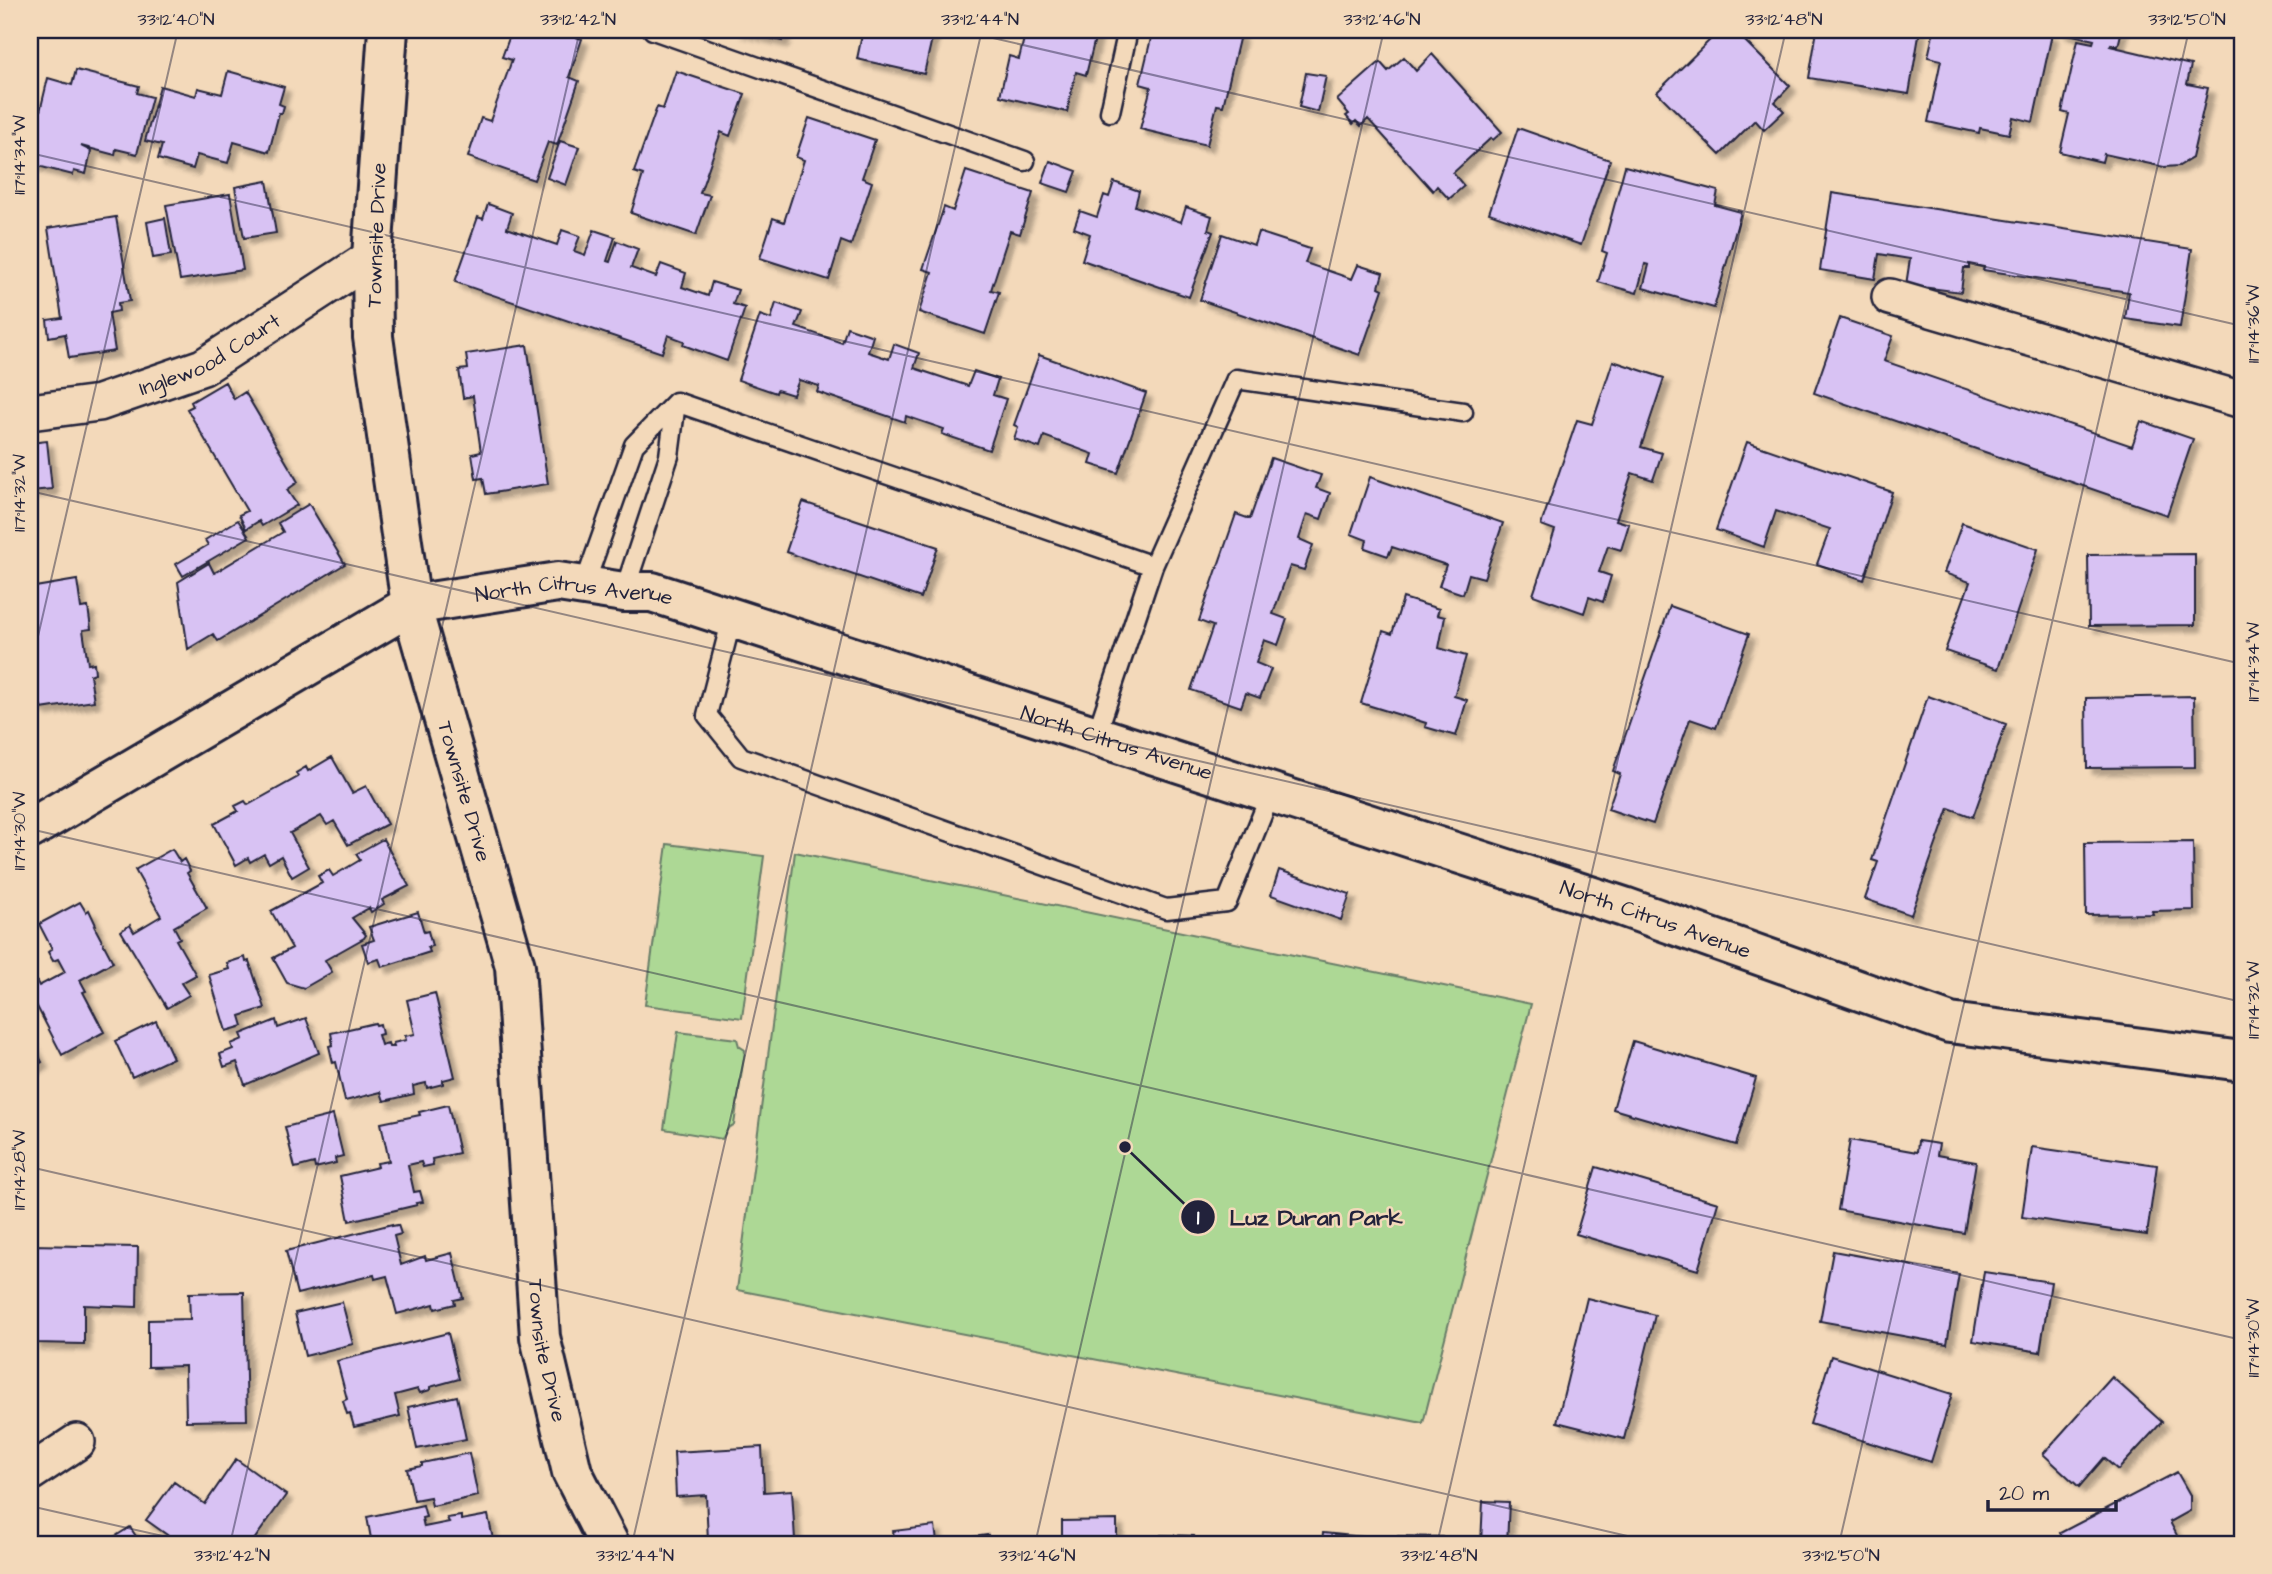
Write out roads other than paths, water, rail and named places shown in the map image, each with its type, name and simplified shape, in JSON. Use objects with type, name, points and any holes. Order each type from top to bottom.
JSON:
[{"type":"street","name":"Townsite Drive","points":[[388,30],[372,257],[373,337],[411,605],[515,966],[540,1337],[572,1472],[608,1544]]},
{"type":"street","name":"Inglewood Court","points":[[30,412],[99,403],[204,367],[372,257]]},
{"type":"street","points":[[1890,298],[2242,400]]},
{"type":"street","name":"North Citrus Avenue","points":[[30,829],[411,605],[558,582],[624,592],[652,592],[1624,907],[1950,1023],[2242,1061]]},
{"type":"street","points":[[30,1473],[77,1443]]},
{"type":"lane","points":[[653,30],[1026,161]]},
{"type":"lane","points":[[1110,112],[1128,30]]},
{"type":"lane","points":[[1096,736],[1153,566],[1236,379],[1463,412]]},
{"type":"lane","points":[[676,402],[1153,566]]},
{"type":"lane","points":[[584,586],[634,445],[676,402]]},
{"type":"lane","points":[[624,592],[669,456],[676,402]]},
{"type":"lane","points":[[732,618],[707,716],[741,757],[1166,909],[1227,902],[1270,793]]},
{"type":"place","name":"Luz Duran Park","points":[[1125,1147]]}]
